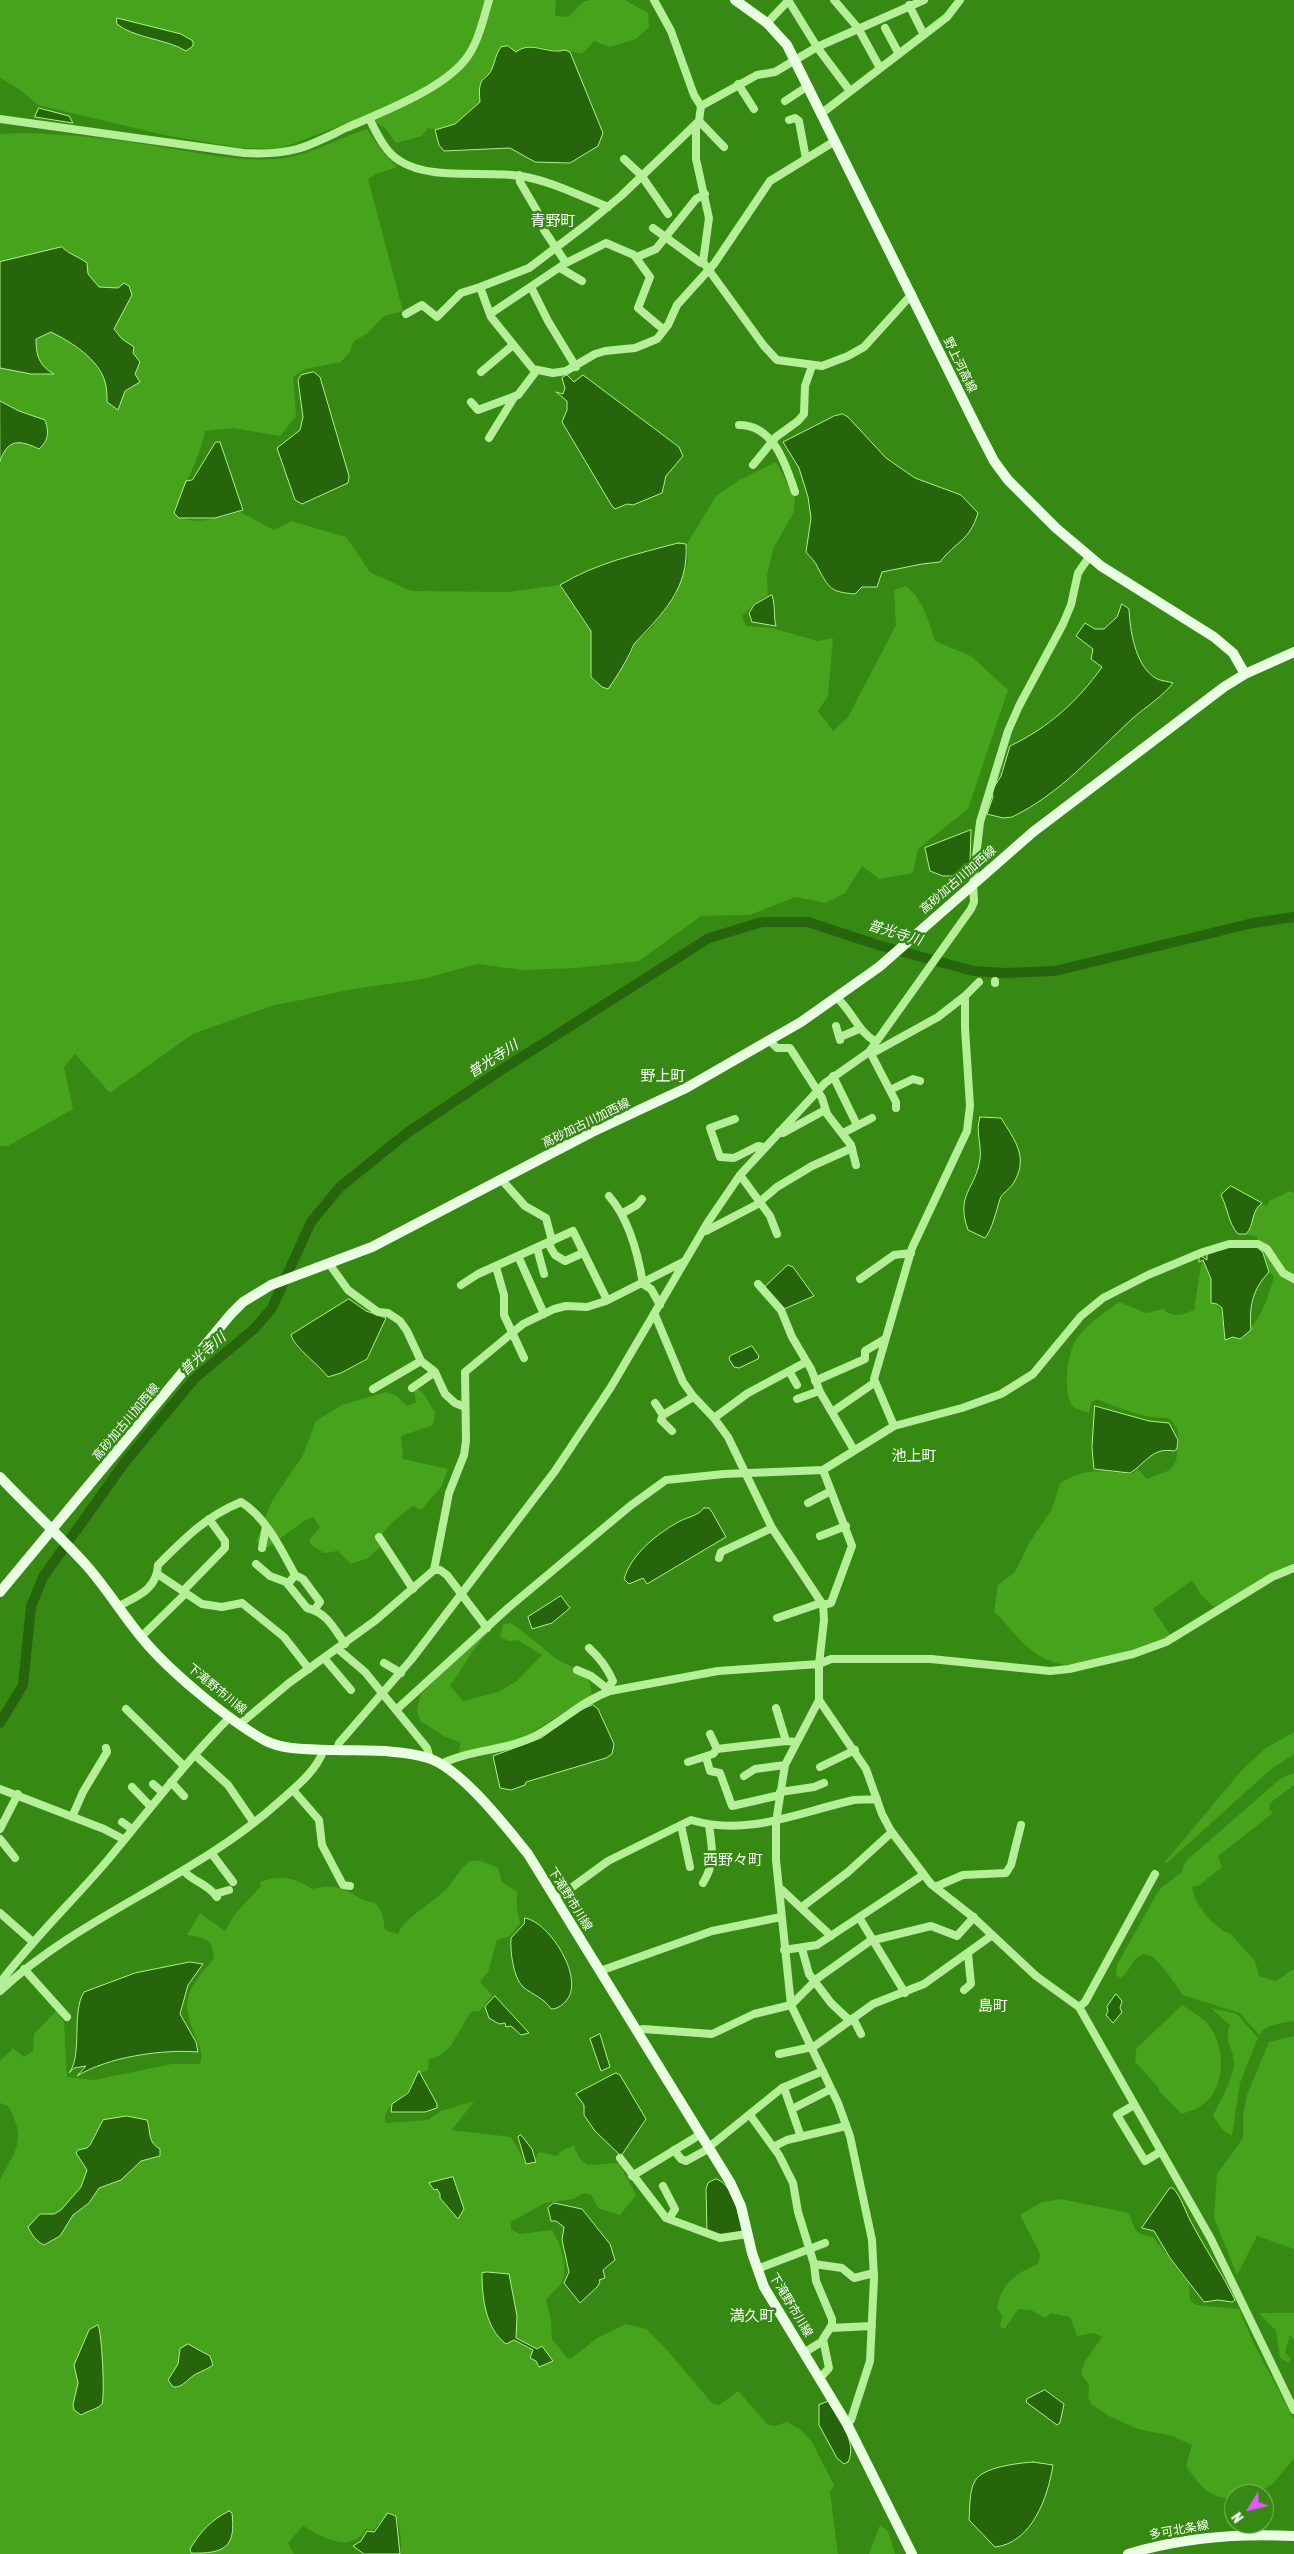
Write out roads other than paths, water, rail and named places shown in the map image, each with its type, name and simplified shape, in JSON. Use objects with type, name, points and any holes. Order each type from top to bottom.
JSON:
[{"type":"main road","name":"野上河高線","points":[[735,0],[767,23],[787,45],[994,461],[1024,497],[1089,557],[1214,637],[1233,653],[1245,674]]},
{"type":"main road","name":"高砂加古川加西線","points":[[0,1592],[231,1314],[250,1297],[275,1284],[330,1265],[372,1247],[592,1132],[686,1088],[837,998],[895,954],[973,884],[1077,797],[1224,686],[1245,674],[1294,652]]},
{"type":"main road","name":"下滝野市川線","points":[[0,1477],[86,1565],[141,1636],[165,1662],[240,1724],[266,1741],[284,1748],[408,1753],[430,1758],[441,1764],[497,1816],[528,1854],[710,2147],[734,2190],[757,2269],[770,2299],[805,2352],[847,2424],[912,2554]]},
{"type":"main road","name":"多可北条線","points":[[1128,2554],[1155,2546],[1198,2538],[1231,2535],[1294,2536]]},
{"type":"street","points":[[0,119],[244,153],[270,154],[300,148],[369,118],[437,84],[454,72],[466,59],[476,41],[490,0]]},
{"type":"street","points":[[654,0],[671,31],[694,95],[701,106],[696,159],[709,218],[703,262],[777,360],[822,366],[864,347],[912,294]]},
{"type":"street","points":[[767,23],[789,0],[817,47],[850,91]]},
{"type":"street","points":[[834,0],[858,28],[880,68]]},
{"type":"street","points":[[701,106],[738,84],[757,75],[775,72],[817,47],[924,0]]},
{"type":"street","points":[[822,112],[947,17],[960,0]]},
{"type":"street","points":[[909,5],[924,35]]},
{"type":"street","points":[[885,28],[899,54]]},
{"type":"street","points":[[738,84],[754,109]]},
{"type":"street","points":[[785,101],[808,86]]},
{"type":"street","points":[[369,118],[384,145],[400,161],[417,168],[446,172],[519,175],[540,181],[608,208]]},
{"type":"street","points":[[789,120],[795,118],[799,121],[806,159]]},
{"type":"street","points":[[698,123],[724,146]]},
{"type":"street","points":[[406,314],[422,305],[437,318],[461,293],[528,268],[608,208],[698,123]]},
{"type":"street","points":[[480,287],[490,314],[532,369],[553,373],[576,366],[595,354],[635,348],[657,339],[677,305],[708,270],[730,241],[770,181],[835,141]]},
{"type":"street","points":[[624,159],[641,175],[668,214]]},
{"type":"street","points":[[519,175],[520,182],[537,211],[544,230],[556,248],[563,266],[582,281]]},
{"type":"street","points":[[636,257],[656,249],[696,199],[705,194]]},
{"type":"street","points":[[653,228],[701,263],[703,262]]},
{"type":"street","points":[[490,314],[563,266],[606,243],[636,257],[651,278],[638,309],[664,330]]},
{"type":"street","points":[[531,287],[548,321],[576,366]]},
{"type":"street","points":[[481,372],[513,345]]},
{"type":"street","points":[[753,465],[773,441],[804,414],[805,386],[812,366]]},
{"type":"street","points":[[489,438],[515,396],[537,370]]},
{"type":"street","points":[[471,402],[478,410],[515,396]]},
{"type":"street","points":[[739,425],[750,425],[773,441],[795,492]]},
{"type":"street","points":[[870,1053],[971,909],[974,902],[973,884],[980,822],[1008,731],[1019,706],[1063,624],[1071,605],[1078,573],[1089,557]]},
{"type":"street","points":[[338,1750],[339,1743],[401,1673],[462,1596],[570,1450],[655,1315],[703,1230],[740,1175],[764,1147],[833,1076],[870,1053],[938,1017],[966,996],[979,982]]},
{"type":"street","points":[[894,1426],[874,1383],[885,1338],[911,1253],[967,1131],[970,1106],[965,1028],[966,996]]},
{"type":"street","points":[[837,998],[851,1012],[859,1029],[876,1042]]},
{"type":"street","points":[[836,1026],[840,1039],[859,1029]]},
{"type":"street","points":[[769,1040],[777,1048],[790,1048],[817,1091],[825,1110],[852,1148],[856,1165]]},
{"type":"street","points":[[870,1053],[890,1090],[896,1108]]},
{"type":"street","points":[[833,1076],[857,1125]]},
{"type":"street","points":[[890,1090],[913,1079],[917,1078],[920,1081]]},
{"type":"street","points":[[779,1132],[783,1133],[825,1110]]},
{"type":"street","points":[[843,1133],[872,1118]]},
{"type":"street","points":[[735,1119],[710,1128],[720,1157],[734,1158],[758,1146],[764,1147]]},
{"type":"street","points":[[703,1230],[706,1231],[750,1209],[812,1166],[852,1148]]},
{"type":"street","points":[[740,1175],[770,1216],[777,1234]]},
{"type":"street","points":[[501,1180],[526,1206],[546,1218],[550,1242],[555,1255],[565,1261],[583,1253]]},
{"type":"street","points":[[609,1196],[623,1213],[643,1283],[651,1289],[660,1305]]},
{"type":"street","points":[[623,1213],[637,1205],[642,1199]]},
{"type":"street","points":[[462,1285],[478,1274],[573,1231],[607,1300]]},
{"type":"street","points":[[396,1710],[487,1628],[656,1485],[678,1478],[823,1470],[894,1426],[962,1408],[1001,1394],[1033,1374],[1075,1322],[1103,1298],[1140,1278],[1202,1252],[1229,1244],[1258,1244],[1267,1249],[1283,1273],[1294,1280]]},
{"type":"street","points":[[537,1248],[544,1274]]},
{"type":"street","points":[[860,1279],[894,1255],[911,1253]]},
{"type":"street","points":[[518,1256],[544,1314]]},
{"type":"street","points":[[240,1724],[309,1668],[341,1646],[413,1589],[434,1570],[450,1493],[464,1454],[465,1372],[524,1324],[566,1306],[587,1307],[607,1300],[685,1261]]},
{"type":"street","points":[[330,1265],[348,1290],[364,1299],[378,1312],[388,1313],[400,1321],[407,1331],[421,1361],[435,1372],[445,1394],[455,1403],[466,1407]]},
{"type":"street","points":[[496,1267],[504,1295],[504,1315],[511,1334],[524,1358]]},
{"type":"street","points":[[758,1284],[781,1310],[792,1337],[819,1391],[854,1450]]},
{"type":"street","points":[[655,1315],[683,1382],[693,1397],[714,1418],[738,1455],[772,1528],[822,1604],[824,1620],[819,1664],[819,1700],[785,1764],[776,1822],[781,1918],[791,2005],[823,2071],[846,2126],[872,2240],[874,2273],[870,2361],[851,2420],[847,2424]]},
{"type":"street","points":[[815,1381],[865,1360],[865,1351],[885,1338]]},
{"type":"street","points":[[372,1389],[421,1361]]},
{"type":"street","points":[[714,1418],[748,1393],[806,1362]]},
{"type":"street","points":[[789,1371],[797,1385]]},
{"type":"street","points":[[412,1388],[435,1372]]},
{"type":"street","points":[[832,1412],[874,1383]]},
{"type":"street","points":[[797,1399],[819,1391]]},
{"type":"street","points":[[672,1432],[661,1420],[663,1415],[693,1397]]},
{"type":"street","points":[[656,1403],[663,1415]]},
{"type":"street","points":[[777,1618],[831,1603],[852,1551],[851,1538],[823,1470]]},
{"type":"street","points":[[808,1503],[831,1491]]},
{"type":"street","points":[[119,1606],[144,1593],[159,1575],[158,1566],[184,1537],[224,1509],[241,1502],[266,1527],[295,1575],[303,1579],[320,1602],[315,1609]]},
{"type":"street","points":[[141,1636],[225,1548],[225,1541],[209,1519]]},
{"type":"street","points":[[820,1536],[846,1526]]},
{"type":"street","points":[[262,1548],[266,1527]]},
{"type":"street","points":[[719,1558],[721,1552],[772,1528]]},
{"type":"street","points":[[379,1537],[413,1589]]},
{"type":"street","points":[[256,1564],[270,1576],[288,1584],[305,1606],[324,1614],[341,1646],[365,1672],[427,1748],[430,1758]]},
{"type":"street","points":[[441,1764],[452,1758],[520,1742],[538,1735],[573,1710],[609,1690],[718,1672],[819,1664],[831,1659],[898,1658],[932,1659],[1050,1670],[1077,1667],[1133,1654],[1161,1644],[1272,1577],[1294,1568]]},
{"type":"street","points":[[434,1570],[440,1570],[447,1575],[487,1628]]},
{"type":"street","points":[[159,1575],[202,1604],[222,1607],[242,1603],[284,1637],[309,1668]]},
{"type":"street","points":[[288,1584],[295,1575]]},
{"type":"street","points":[[589,1648],[608,1670],[612,1681],[609,1690]]},
{"type":"street","points":[[324,1658],[351,1690]]},
{"type":"street","points":[[384,1663],[401,1673]]},
{"type":"street","points":[[578,1670],[591,1676],[609,1690]]},
{"type":"street","points":[[819,1700],[855,1750],[873,1784],[882,1814],[892,1832],[923,1875],[935,1887],[974,1917],[991,1936],[1036,1976],[1079,2008],[1211,2239],[1294,2410]]},
{"type":"street","points":[[776,1708],[786,1741]]},
{"type":"street","points":[[126,1709],[184,1766]]},
{"type":"street","points":[[0,1983],[184,1766],[230,1717]]},
{"type":"street","points":[[710,1734],[717,1749]]},
{"type":"street","points":[[688,1762],[713,1754],[717,1749],[786,1741],[796,1742]]},
{"type":"street","points":[[72,1817],[83,1792],[107,1752],[106,1748]]},
{"type":"street","points":[[0,1991],[23,1970],[57,1945],[212,1854],[254,1823],[309,1774],[324,1750]]},
{"type":"street","points":[[820,1767],[855,1750]]},
{"type":"street","points":[[195,1755],[228,1785],[254,1823]]},
{"type":"street","points":[[706,1756],[710,1771],[720,1774],[732,1806],[814,1787],[824,1782]]},
{"type":"street","points":[[744,1776],[755,1769],[785,1764]]},
{"type":"street","points":[[171,1782],[184,1796]]},
{"type":"street","points":[[153,1784],[162,1792]]},
{"type":"street","points":[[132,1787],[151,1807]]},
{"type":"street","points":[[0,1789],[18,1794],[124,1839]]},
{"type":"street","points":[[293,1790],[319,1820],[322,1845],[343,1886],[350,1886]]},
{"type":"street","points":[[0,1829],[18,1794]]},
{"type":"street","points":[[556,1899],[608,1861],[691,1820],[709,1826],[776,1822],[854,1800],[877,1799]]},
{"type":"street","points":[[122,1822],[132,1829]]},
{"type":"street","points":[[681,1825],[690,1867]]},
{"type":"street","points":[[935,1887],[963,1875],[1006,1872],[1011,1865],[1021,1825]]},
{"type":"street","points":[[703,1883],[711,1870],[713,1847],[709,1826]]},
{"type":"street","points":[[802,1907],[848,1872],[892,1832]]},
{"type":"street","points":[[0,1839],[15,1858]]},
{"type":"street","points":[[212,1854],[233,1882]]},
{"type":"street","points":[[184,1871],[189,1876],[210,1887],[216,1896],[229,1890]]},
{"type":"street","points":[[1079,2008],[1085,2002],[1155,1874]]},
{"type":"street","points":[[784,1950],[817,1945],[860,1919],[923,1875]]},
{"type":"street","points":[[779,1890],[782,1890],[802,1907],[831,1936]]},
{"type":"street","points":[[0,1913],[33,1942]]},
{"type":"street","points":[[638,2031],[642,2028],[712,2034],[754,2014],[791,2005],[814,1982],[874,1940],[931,1926],[957,1936],[974,1917]]},
{"type":"street","points":[[600,1971],[712,1931],[781,1918]]},
{"type":"street","points":[[860,1919],[905,1993]]},
{"type":"street","points":[[779,2054],[812,2048],[873,2004],[924,1984],[991,1936]]},
{"type":"street","points":[[802,1948],[806,1966],[814,1982],[831,2003],[851,2019],[861,2034]]},
{"type":"street","points":[[964,1990],[971,1984],[968,1954]]},
{"type":"street","points":[[16,1962],[67,2018]]},
{"type":"street","points":[[674,2150],[681,2159],[686,2161],[710,2147],[750,2115],[764,2101],[784,2088],[823,2071]]},
{"type":"street","points":[[784,2088],[801,2137]]},
{"type":"street","points":[[792,2109],[831,2089]]},
{"type":"street","points":[[1134,2105],[1117,2115],[1145,2161],[1160,2152]]},
{"type":"street","points":[[750,2115],[773,2147],[793,2183],[798,2212],[814,2264],[816,2281],[832,2319],[830,2328],[825,2333],[823,2341],[829,2368],[820,2378]]},
{"type":"street","points":[[773,2147],[786,2140],[846,2126]]},
{"type":"street","points":[[632,2176],[701,2134]]},
{"type":"street","points":[[620,2158],[660,2213],[670,2220],[720,2238],[748,2234]]},
{"type":"street","points":[[663,2186],[675,2209],[670,2220]]},
{"type":"street","points":[[757,2269],[825,2243]]},
{"type":"street","points":[[814,2264],[842,2268],[854,2278],[874,2273]]},
{"type":"street","points":[[830,2328],[844,2329],[872,2326]]},
{"type":"street","points":[[805,2352],[823,2341]]},
{"type":"waterway","name":"普光寺川","points":[[0,1723],[23,1685],[31,1607],[43,1577],[125,1462],[195,1378],[254,1329],[272,1308],[311,1222],[340,1187],[407,1133],[498,1072],[709,938],[762,922],[808,922],[878,945],[973,971],[1006,973],[1055,971],[1253,923],[1294,917]]},
{"type":"district","name":"青野町","points":[[553,221]]},
{"type":"district","name":"野上町","points":[[663,1076]]},
{"type":"district","name":"池上町","points":[[914,1456]]},
{"type":"district","name":"西野々町","points":[[733,1860]]},
{"type":"district","name":"島町","points":[[993,2006]]},
{"type":"district","name":"満久町","points":[[752,2316]]}]
